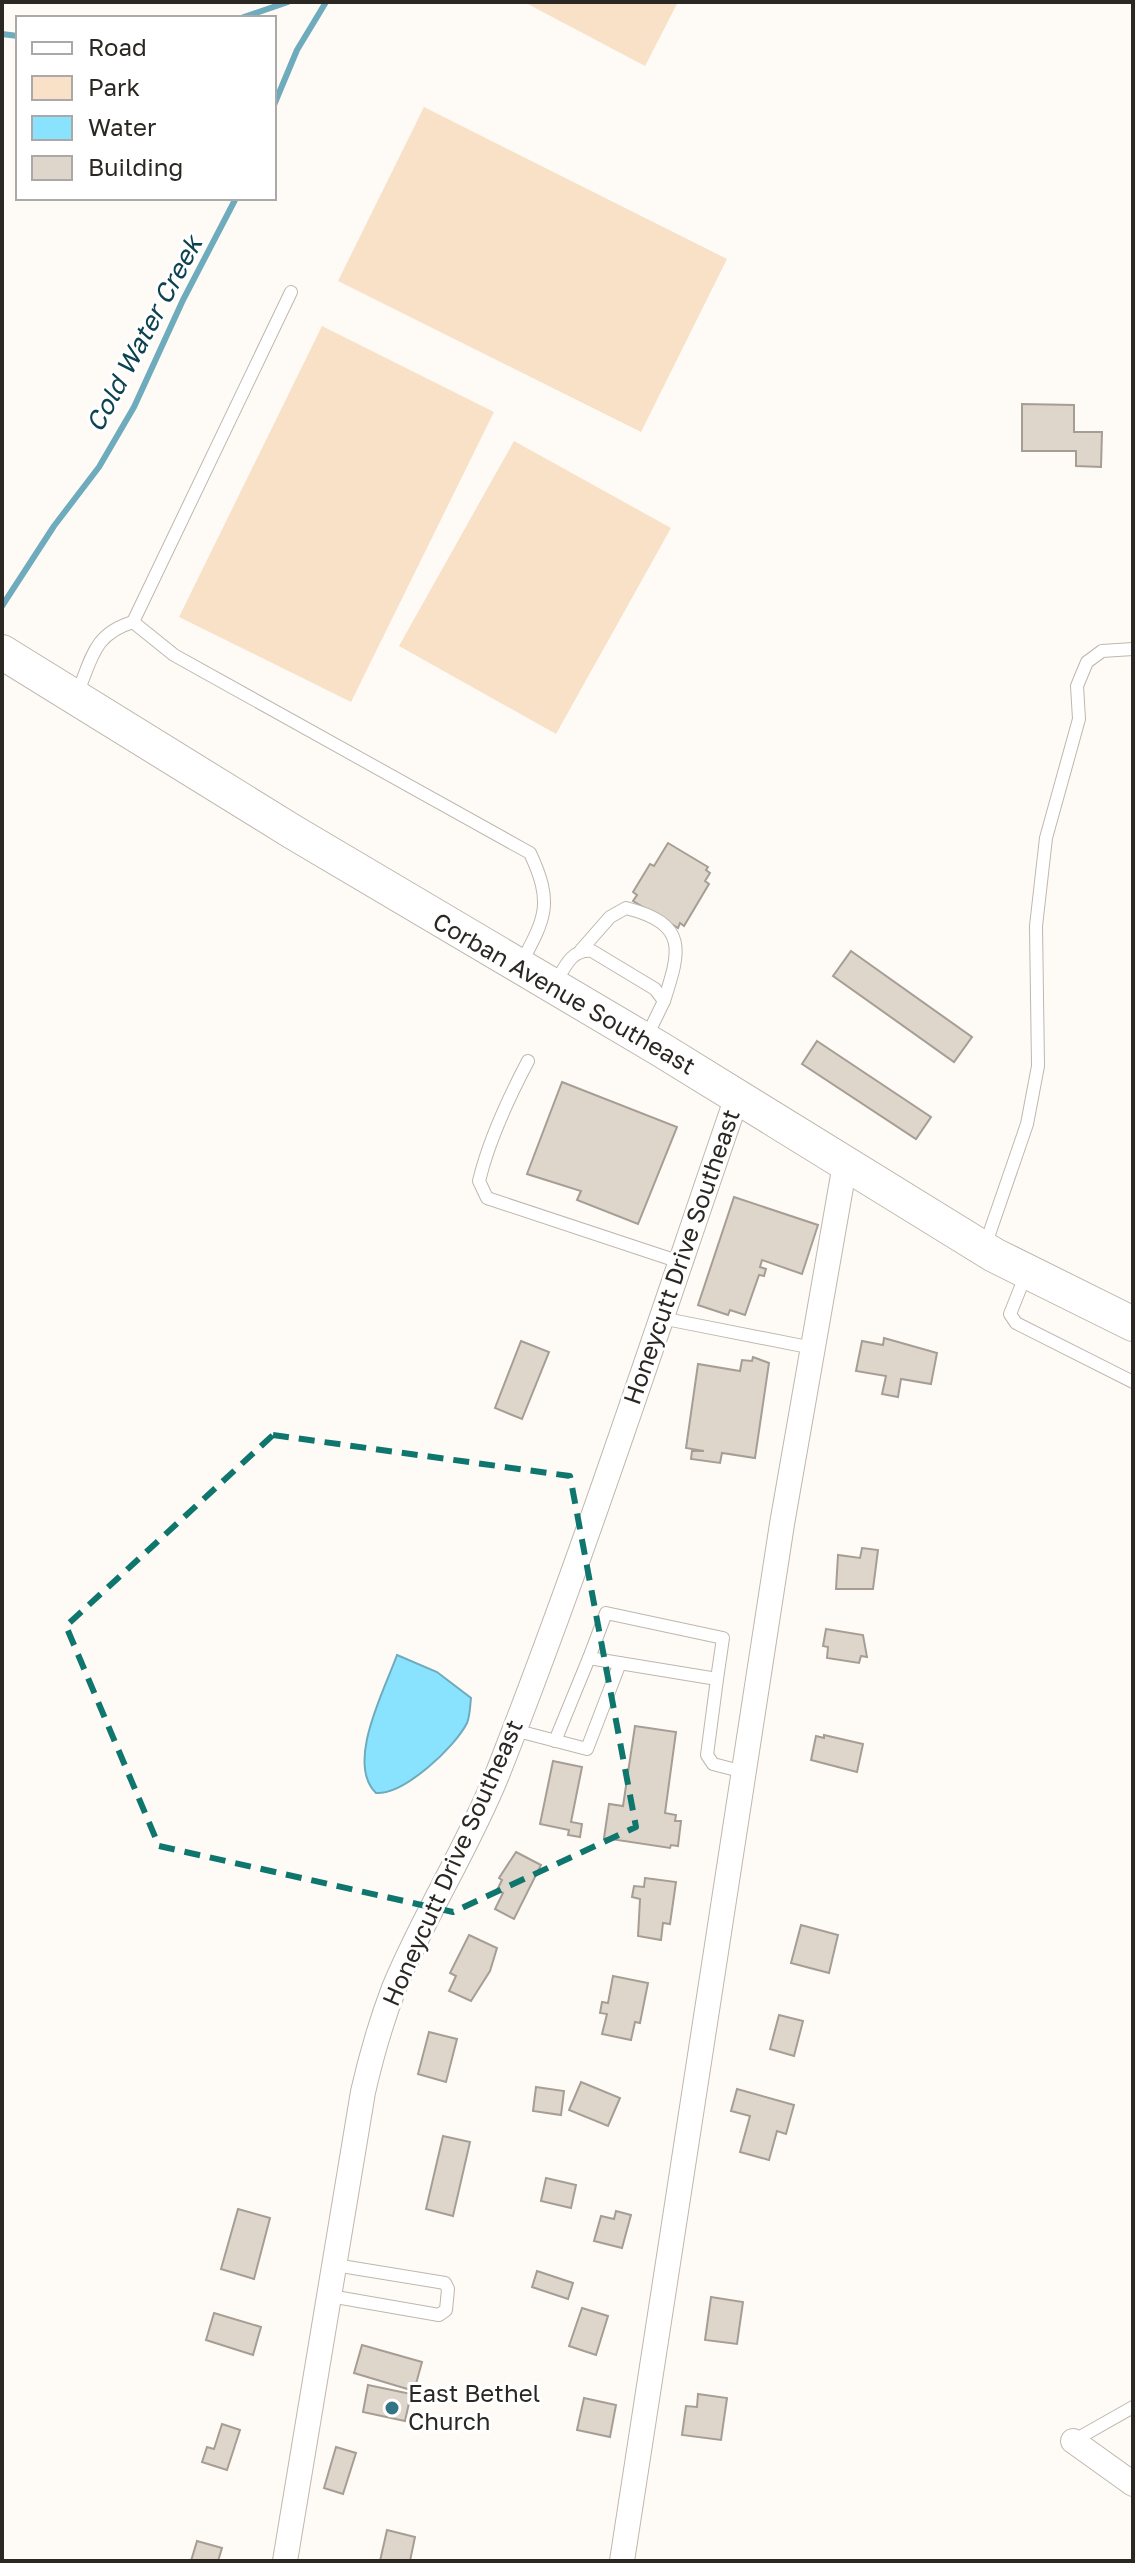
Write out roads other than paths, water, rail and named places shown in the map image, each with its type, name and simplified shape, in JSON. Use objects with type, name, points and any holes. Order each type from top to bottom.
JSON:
[{"type":"main road","name":"Corban Avenue Southeast","points":[[2,652],[518,968],[645,1041],[984,1248],[1133,1324]]},
{"type":"street","name":"Honeycutt Drive Southeast","points":[[285,2561],[363,2092],[375,2042],[395,1986],[463,1850],[514,1730],[575,1571],[737,1097]]},
{"type":"street","points":[[622,2561],[744,1772],[845,1164]]},
{"type":"street","points":[[1073,2441],[1133,2484]]},
{"type":"lane","points":[[76,697],[99,643],[110,629],[133,622],[291,292]]},
{"type":"lane","points":[[133,622],[174,655],[530,853],[542,878],[544,921],[518,968]]},
{"type":"lane","points":[[984,1248],[1027,1124],[1038,1066],[1036,926],[1046,838],[1079,719],[1077,686],[1087,662],[1102,651],[1133,649]]},
{"type":"lane","points":[[553,988],[572,955],[581,950],[610,917],[626,908],[642,912],[662,924],[676,943],[678,957],[664,1001],[645,1041]]},
{"type":"lane","points":[[581,950],[592,951],[655,989],[664,1001]]},
{"type":"lane","points":[[528,1061],[506,1104],[482,1165],[479,1181],[487,1198],[680,1262]]},
{"type":"lane","points":[[1027,1271],[1010,1314],[1016,1323],[1133,1382]]},
{"type":"lane","points":[[661,1318],[813,1348]]},
{"type":"lane","points":[[555,1741],[606,1613],[723,1638],[707,1755],[713,1764],[744,1772]]},
{"type":"lane","points":[[589,1658],[717,1679]]},
{"type":"lane","points":[[514,1730],[587,1749],[620,1663]]},
{"type":"lane","points":[[330,2296],[439,2315],[446,2310],[448,2289],[445,2283],[335,2265]]},
{"type":"lane","points":[[1073,2441],[1133,2407]]},
{"type":"water","points":[[397,1655],[437,1672],[471,1698],[469,1714],[461,1733],[428,1768],[400,1786],[376,1793],[368,1780],[366,1745],[370,1726]]},
{"type":"waterway","points":[[247,16],[288,2]]},
{"type":"waterway","name":"Cold Water Creek","points":[[276,100],[297,50],[326,2]]},
{"type":"waterway","points":[[2,34],[16,36]]},
{"type":"waterway","name":"Cold Water Creek","points":[[2,606],[54,526],[99,467],[134,407],[183,300],[235,200]]},
{"type":"place","name":"East Bethel Church","points":[[392,2408]]}]
